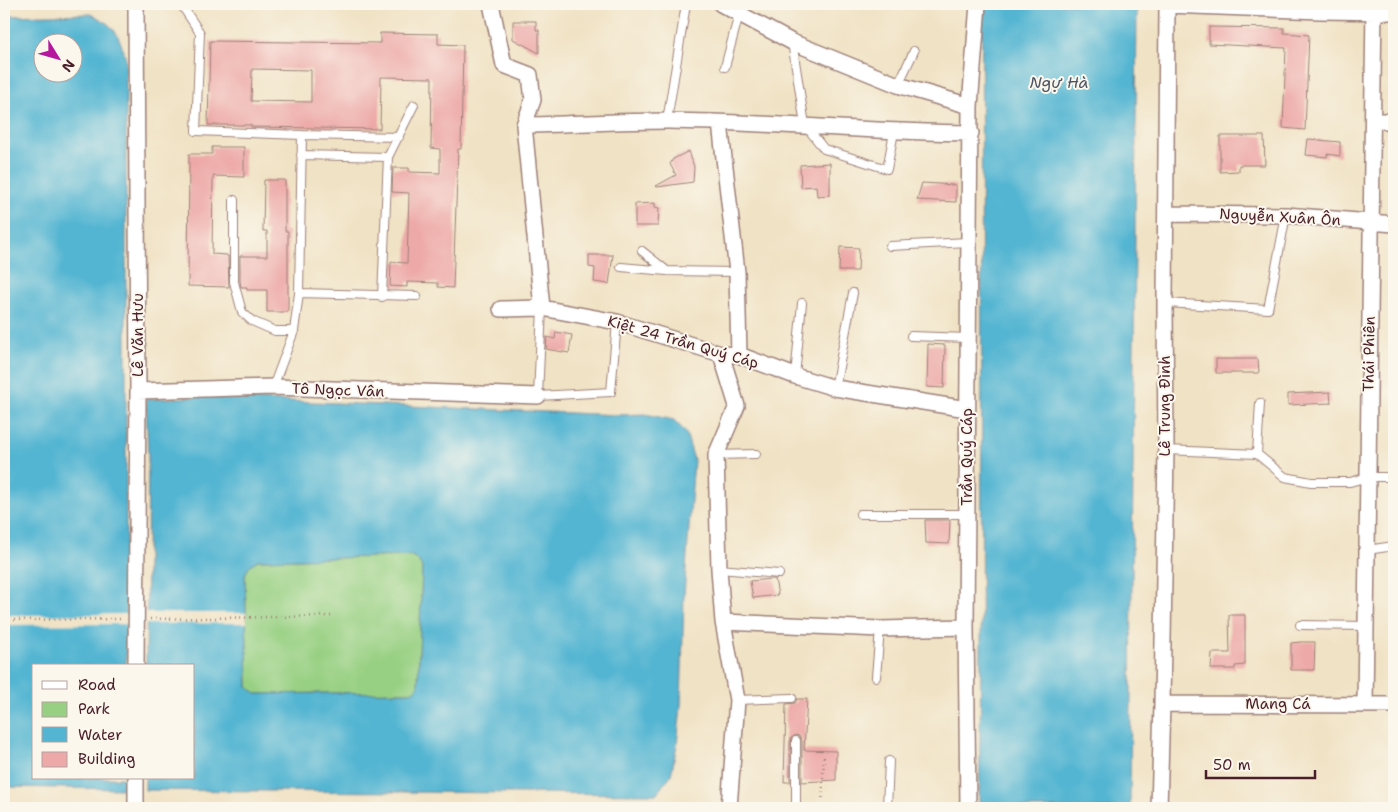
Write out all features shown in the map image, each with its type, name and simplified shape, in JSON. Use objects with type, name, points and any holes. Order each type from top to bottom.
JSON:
[{"type":"street","name":"Lê Văn Hưu","points":[[136,4],[138,391],[136,664]]},
{"type":"street","points":[[491,4],[504,65],[530,75],[533,100],[524,125],[542,308]]},
{"type":"street","points":[[722,4],[792,42],[898,85],[970,106]]},
{"type":"street","name":"Trần Quý Cáp","points":[[968,808],[966,627],[968,242],[970,106],[978,4]]},
{"type":"street","points":[[1167,4],[1374,8],[1394,12]]},
{"type":"street","name":"Lê Trung Đình","points":[[1159,808],[1166,450],[1167,4]]},
{"type":"street","name":"Thái Phiên","points":[[1364,705],[1374,8]]},
{"type":"street","points":[[524,125],[667,121],[805,125],[894,132],[971,133]]},
{"type":"street","points":[[1373,121],[1394,121]]},
{"type":"street","points":[[720,123],[737,272],[739,355]]},
{"type":"street","name":"Nguyễn Xuân Ôn","points":[[1166,214],[1286,215],[1394,224]]},
{"type":"street","name":"Kiệt 24 Trần Quý Cáp","points":[[501,309],[542,308],[616,322],[721,354],[739,355],[795,376],[835,388],[967,409]]},
{"type":"street","points":[[721,354],[736,406],[716,455],[719,569],[723,622],[736,700],[729,808]]},
{"type":"street","name":"Tô Ngọc Vân","points":[[138,391],[273,387],[538,396]]},
{"type":"street","points":[[723,622],[880,629],[966,627]]},
{"type":"street","name":"Mang Cá","points":[[1162,704],[1394,705]]},
{"type":"street","points":[[136,780],[136,808]]},
{"type":"lane","points":[[182,4],[200,33],[196,131],[399,137]]},
{"type":"lane","points":[[667,121],[686,4]]},
{"type":"lane","points":[[724,67],[739,14]]},
{"type":"lane","points":[[792,42],[805,125],[824,149],[887,169],[894,132]]},
{"type":"lane","points":[[898,85],[914,51]]},
{"type":"lane","points":[[382,296],[388,157],[414,105]]},
{"type":"lane","points":[[273,387],[294,330],[299,293],[302,135]]},
{"type":"lane","points":[[301,155],[388,157]]},
{"type":"lane","points":[[234,200],[234,282],[242,312],[252,321],[275,331],[294,330]]},
{"type":"lane","points":[[1165,303],[1268,309],[1286,215]]},
{"type":"lane","points":[[890,246],[968,242]]},
{"type":"lane","points":[[642,251],[667,271]]},
{"type":"lane","points":[[620,267],[667,271],[737,272]]},
{"type":"lane","points":[[299,293],[417,296]]},
{"type":"lane","points":[[835,388],[853,293]]},
{"type":"lane","points":[[795,376],[802,303]]},
{"type":"lane","points":[[542,308],[538,396],[611,392],[616,322]]},
{"type":"lane","points":[[911,336],[968,338]]},
{"type":"lane","points":[[1257,454],[1260,403]]},
{"type":"lane","points":[[1166,450],[1257,454],[1286,477],[1311,482],[1350,482],[1368,477],[1394,477]]},
{"type":"lane","points":[[716,455],[756,454]]},
{"type":"lane","points":[[860,514],[967,514]]},
{"type":"lane","points":[[1367,550],[1394,546]]},
{"type":"lane","points":[[719,569],[778,574]]},
{"type":"lane","points":[[1300,625],[1366,626]]},
{"type":"lane","points":[[876,678],[880,629]]},
{"type":"lane","points":[[736,700],[792,698]]},
{"type":"lane","points":[[796,741],[796,808]]},
{"type":"lane","points":[[887,808],[889,761]]},
{"type":"path","points":[[171,618],[333,616]]},
{"type":"path","points":[[4,620],[120,619]]},
{"type":"path","points":[[822,808],[824,755]]},
{"type":"green space","points":[[412,556],[418,560],[422,567],[418,687],[413,691],[256,694],[248,687],[245,576],[248,568],[253,563],[258,560]]},
{"type":"water","name":"Ngự Hà","points":[[982,4],[1137,4],[1130,808],[979,808]]},
{"type":"water","points":[[91,14],[106,22],[115,31],[126,59],[126,664],[32,664],[32,780],[126,780],[126,789],[4,787],[4,687],[6,683],[4,567],[4,16]]},
{"type":"water","points":[[196,397],[618,415],[645,414],[674,420],[686,433],[694,460],[684,595],[681,706],[671,775],[656,794],[145,790],[145,780],[195,780],[195,664],[146,664],[148,456],[146,399]],"holes":[[[412,556],[418,560],[422,567],[418,687],[413,691],[256,694],[248,687],[245,576],[248,568],[253,563],[258,560]]]},
{"type":"pier","points":[[144,613],[246,613],[247,623],[144,624]]},
{"type":"pier","points":[[129,614],[129,624],[5,625],[5,615]]},
{"type":"building","points":[[513,21],[536,21],[536,30],[539,30],[539,53],[513,39]]},
{"type":"building","points":[[1209,27],[1284,28],[1284,33],[1309,35],[1305,130],[1283,128],[1286,48],[1209,44]]},
{"type":"building","points":[[380,33],[438,34],[438,44],[463,45],[461,149],[458,149],[453,288],[438,287],[438,283],[407,282],[407,287],[390,286],[391,262],[407,263],[409,193],[392,192],[393,168],[409,168],[409,172],[440,173],[440,149],[431,148],[432,78],[381,77],[380,129],[208,125],[210,41],[380,43]],"holes":[[[252,69],[311,70],[311,102],[251,101]]]},
{"type":"building","points":[[1220,136],[1264,136],[1265,165],[1239,165],[1239,171],[1220,172]]},
{"type":"building","points":[[1308,139],[1340,142],[1340,156],[1327,154],[1327,157],[1306,155]]},
{"type":"building","points":[[212,147],[244,147],[244,177],[213,176],[212,254],[228,256],[229,287],[188,286],[189,154],[212,154]]},
{"type":"building","points":[[689,151],[694,167],[693,182],[657,187],[676,175],[670,164],[673,159]]},
{"type":"building","points":[[830,163],[830,195],[817,196],[816,186],[801,187],[800,165]]},
{"type":"building","points":[[264,180],[285,180],[285,231],[288,231],[288,312],[267,312],[267,290],[247,290],[247,287],[241,287],[240,256],[267,256],[267,231],[263,231]]},
{"type":"building","points":[[922,183],[956,185],[956,202],[917,200]]},
{"type":"building","points":[[655,203],[655,207],[659,208],[658,226],[635,226],[635,204]]},
{"type":"building","points":[[840,247],[859,248],[858,271],[839,271]]},
{"type":"building","points":[[589,255],[613,255],[609,284],[594,282],[595,268],[589,267]]},
{"type":"building","points":[[556,332],[572,335],[569,353],[546,349],[547,337],[555,339]]},
{"type":"building","points":[[928,344],[945,345],[944,388],[927,387]]},
{"type":"building","points":[[1216,359],[1258,359],[1259,373],[1216,373]]},
{"type":"building","points":[[1330,392],[1331,403],[1288,405],[1288,394]]},
{"type":"building","points":[[925,520],[950,520],[949,544],[926,543]]},
{"type":"building","points":[[775,579],[778,595],[753,598],[750,581]]},
{"type":"building","points":[[1229,615],[1245,615],[1245,665],[1235,666],[1235,669],[1211,669],[1212,653],[1230,653]]},
{"type":"building","points":[[1315,642],[1314,670],[1291,670],[1291,643]]},
{"type":"building","points":[[797,699],[807,699],[804,750],[836,751],[836,780],[802,782],[802,741],[796,735],[790,741],[790,782],[784,782],[786,704],[795,703]]}]
